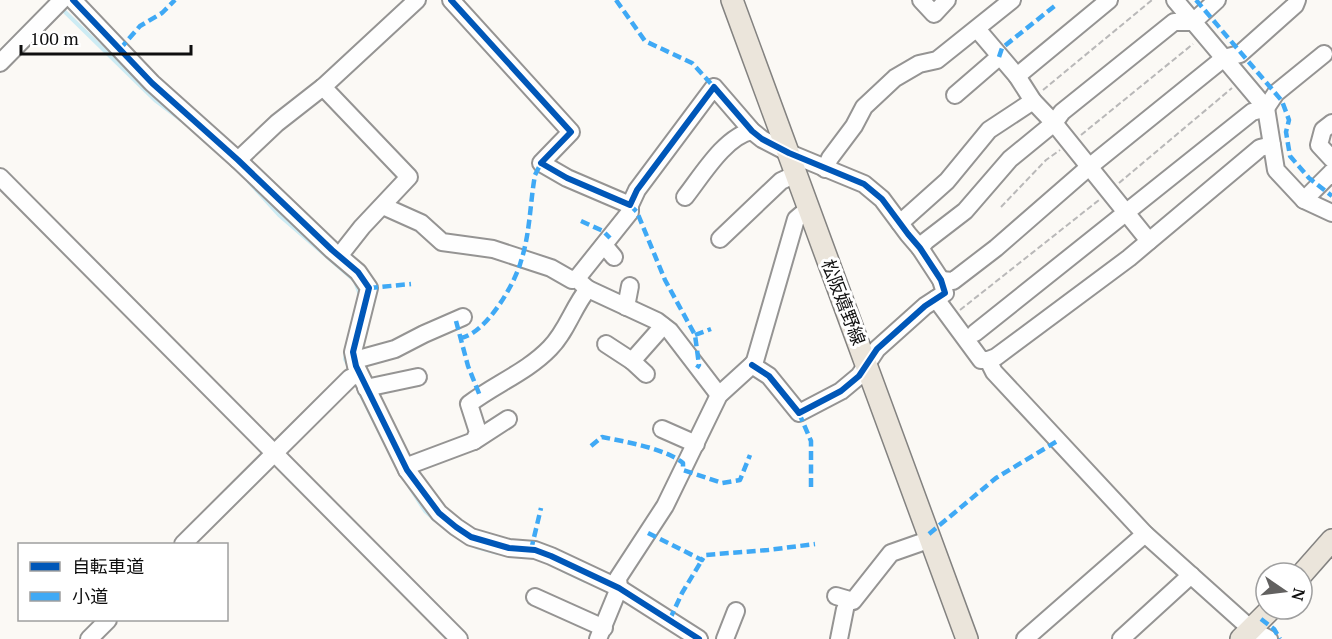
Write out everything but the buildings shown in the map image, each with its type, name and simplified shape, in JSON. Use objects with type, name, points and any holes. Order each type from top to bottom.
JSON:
[{"type":"main road","name":"松阪嬉野線","points":[[732,0],[967,639]]},
{"type":"main road","points":[[1313,561],[1332,540]]},
{"type":"main road","points":[[1254,636],[1263,621]]},
{"type":"street","points":[[0,63],[62,0]]},
{"type":"street","points":[[73,0],[152,83],[358,272],[369,288],[353,352],[360,374],[407,471],[439,513],[471,537],[509,548],[535,550],[619,588],[699,639]]},
{"type":"street","points":[[238,160],[278,123],[323,87],[417,0]]},
{"type":"street","points":[[451,0],[571,132],[541,163],[567,178],[630,205]]},
{"type":"street","points":[[921,0],[933,14],[948,0]]},
{"type":"street","points":[[825,169],[864,107],[894,78],[919,64],[937,60],[1012,0]]},
{"type":"street","points":[[1017,76],[1109,0]]},
{"type":"street","points":[[1175,0],[1266,108],[1276,170],[1304,200],[1332,213]]},
{"type":"street","points":[[920,248],[926,240],[965,210],[1010,159],[1054,123],[1062,112],[1174,22],[1193,22],[1217,0]]},
{"type":"street","points":[[941,280],[953,280],[987,255],[1089,167],[1224,58],[1240,54],[1295,5],[1297,0]]},
{"type":"street","points":[[977,29],[1017,76],[1032,100],[1071,143],[1149,241]]},
{"type":"street","points":[[975,333],[1252,112],[1266,108],[1276,93],[1324,54]]},
{"type":"street","points":[[955,95],[999,57]]},
{"type":"street","points":[[323,87],[409,177],[362,227],[340,255]]},
{"type":"street","points":[[474,441],[478,432],[469,404],[522,371],[551,348],[567,325],[582,284],[609,251],[630,212],[630,205],[637,190],[714,87],[752,131],[762,139],[825,169],[864,184],[882,199],[920,248],[941,280],[945,293],[925,306],[877,349],[859,376],[841,392],[800,413],[769,376],[752,365]]},
{"type":"street","points":[[900,223],[947,181],[989,130],[1032,100]]},
{"type":"street","points":[[1332,123],[1323,130],[1319,145],[1332,159]]},
{"type":"street","points":[[685,197],[724,147],[744,132],[752,131]]},
{"type":"street","points":[[936,299],[952,310],[981,360],[996,357],[1149,241],[1260,148],[1272,145]]},
{"type":"street","points":[[1304,200],[1332,172]]},
{"type":"street","points":[[720,239],[781,181],[796,174]]},
{"type":"street","points":[[0,177],[459,639]]},
{"type":"street","points":[[383,206],[421,223],[442,242],[493,249],[551,268],[663,326],[670,331],[719,395]]},
{"type":"street","points":[[535,597],[601,633],[619,588],[618,578],[665,506],[719,395],[752,365],[796,219],[808,208]]},
{"type":"street","points":[[626,306],[630,286]]},
{"type":"street","points":[[184,543],[350,378],[360,374],[395,349],[463,317]]},
{"type":"street","points":[[633,361],[663,326]]},
{"type":"street","points":[[606,344],[633,361],[646,374]]},
{"type":"street","points":[[988,360],[994,372],[1145,534],[1254,636]]},
{"type":"street","points":[[360,374],[418,377]]},
{"type":"street","points":[[407,471],[410,465],[474,441],[508,418]]},
{"type":"street","points":[[662,429],[696,444]]},
{"type":"street","points":[[1025,639],[1145,534]]},
{"type":"street","points":[[839,639],[840,602],[853,601],[891,553],[931,539]]},
{"type":"street","points":[[1121,639],[1191,575]]},
{"type":"street","points":[[725,639],[736,611]]},
{"type":"street","points":[[89,639],[107,621]]},
{"type":"path","points":[[1032,100],[1152,0]]},
{"type":"path","points":[[1001,207],[1046,160],[1071,143],[1196,42]]},
{"type":"path","points":[[952,310],[959,310],[1109,191],[1234,86]]},
{"type":"waterway","points":[[60,7],[156,101],[181,120]]},
{"type":"waterway","points":[[249,182],[279,215],[355,281],[360,295]]},
{"type":"waterway","points":[[346,352],[345,359],[349,367]]},
{"type":"waterway","points":[[359,391],[397,467]]},
{"type":"waterway","points":[[409,486],[425,511],[435,520]]},
{"type":"waterway","points":[[476,547],[498,553]]},
{"type":"waterway","points":[[562,570],[585,581]]},
{"type":"marked path","points":[[120,49],[140,26],[162,13],[175,0]]},
{"type":"marked path","points":[[616,0],[645,41],[692,63],[714,87]]},
{"type":"marked path","points":[[1196,0],[1282,101],[1289,120],[1286,132],[1290,156],[1309,178],[1332,196]]},
{"type":"marked path","points":[[999,57],[1002,48],[1057,4]]},
{"type":"marked path","points":[[460,338],[470,335],[489,318],[506,295],[518,271],[528,229],[535,175],[541,163]]},
{"type":"marked path","points":[[630,205],[637,212],[665,280],[695,335],[699,365],[697,368]]},
{"type":"marked path","points":[[581,221],[603,231],[610,238]]},
{"type":"marked path","points":[[369,288],[411,284]]},
{"type":"marked path","points":[[456,321],[468,366],[480,396]]},
{"type":"marked path","points":[[695,335],[711,329]]},
{"type":"marked path","points":[[799,413],[811,441],[811,489]]},
{"type":"marked path","points":[[591,446],[602,437],[644,446],[675,458],[683,463],[683,470],[722,483],[740,480],[750,455]]},
{"type":"marked path","points":[[929,534],[996,478],[1059,440]]},
{"type":"marked path","points":[[531,550],[541,508]]},
{"type":"marked path","points":[[648,533],[702,560],[705,555],[815,544]]},
{"type":"marked path","points":[[670,619],[682,593],[702,560]]},
{"type":"marked path","points":[[1264,621],[1274,629],[1280,639]]},
{"type":"cycle path","points":[[73,0],[152,83],[358,272],[369,288],[353,352],[356,366],[407,470],[439,513],[471,537],[509,548],[535,550],[619,588],[699,639]]},
{"type":"cycle path","points":[[451,0],[571,132],[541,163],[567,178],[630,205],[637,190],[714,87],[752,131],[762,139],[789,153],[864,184],[882,199],[920,248],[941,280],[945,293],[925,306],[877,349],[859,376],[841,391],[799,413],[769,376],[752,365]]}]
